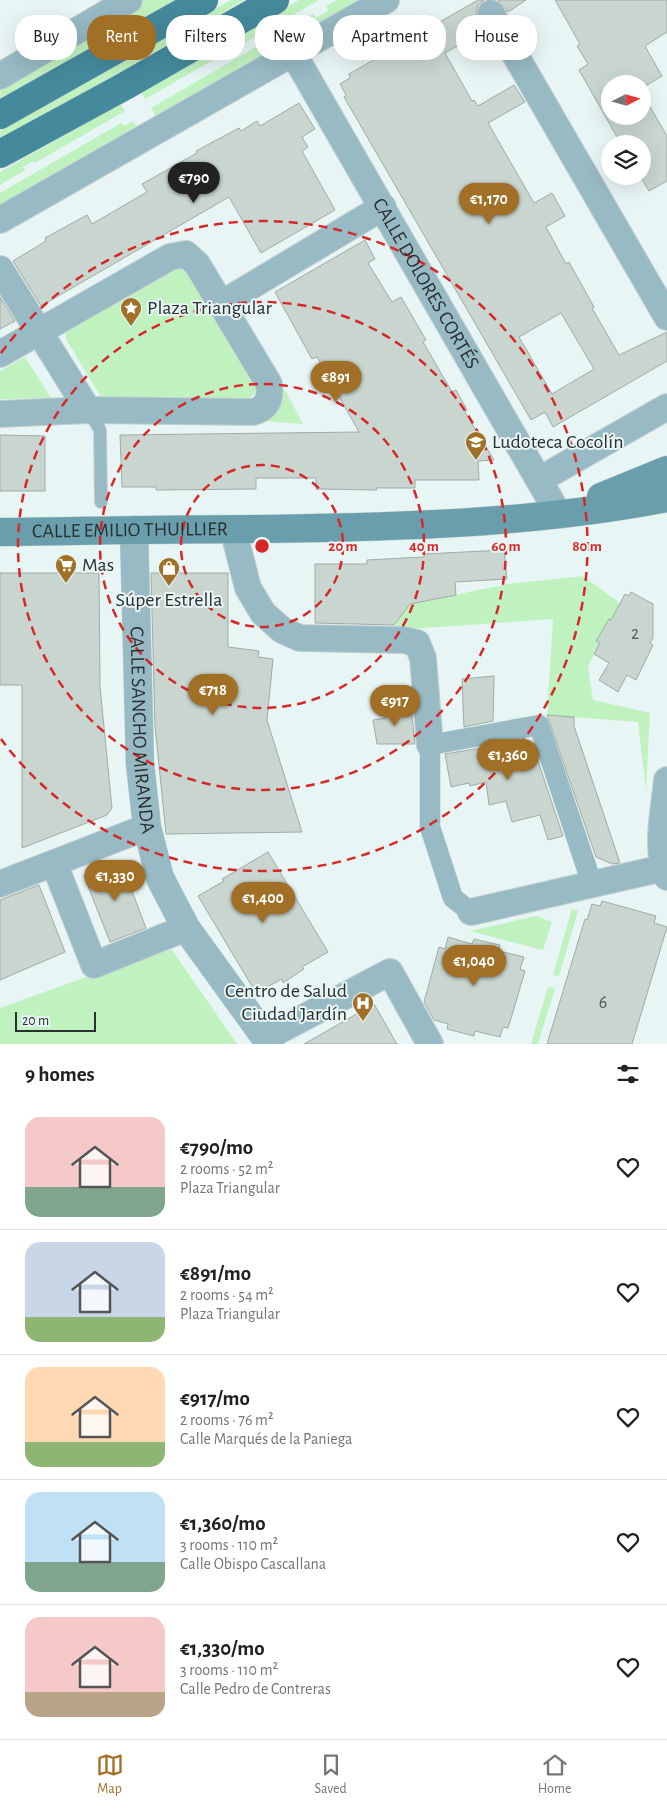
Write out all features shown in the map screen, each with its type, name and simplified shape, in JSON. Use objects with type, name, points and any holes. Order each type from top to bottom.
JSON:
[{"type":"main road","points":[[0,115],[204,0]]},
{"type":"main road","points":[[0,154],[125,86],[270,3]]},
{"type":"main road","name":"CALLE EMILIO THUILLIER","points":[[559,515],[667,470]]},
{"type":"main road","name":"CALLE EMILIO THUILLIER","points":[[0,532],[379,527],[517,519],[667,501]]},
{"type":"street","points":[[0,76],[129,0]]},
{"type":"street","points":[[323,36],[386,0]]},
{"type":"street","points":[[491,13],[667,317]]},
{"type":"street","points":[[0,220],[281,60]]},
{"type":"street","name":"CALLE DOLORES CORTÉS","points":[[297,60],[559,515]]},
{"type":"street","points":[[220,304],[383,207]]},
{"type":"street","points":[[0,354],[170,257],[186,254],[197,264],[269,384],[270,394],[267,403],[261,410],[253,412],[88,410],[0,414]]},
{"type":"street","points":[[0,270],[88,410]]},
{"type":"street","points":[[539,480],[667,407]]},
{"type":"street","points":[[233,529],[248,588],[263,613],[282,630],[300,638],[403,640],[417,643],[423,658],[430,745],[430,827],[453,898],[471,912],[592,884],[665,873],[662,835],[667,780]]},
{"type":"street","name":"CALLE SANCHO MIRANDA","points":[[134,530],[140,764],[147,827],[160,878],[186,928],[267,1041]]},
{"type":"street","points":[[430,745],[539,725],[592,884]]},
{"type":"street","points":[[0,884],[147,827]]},
{"type":"street","points":[[54,863],[94,965],[186,928]]},
{"type":"street","points":[[267,1041],[390,972],[430,1044]]},
{"type":"lane","points":[[88,410],[100,430],[101,502]]},
{"type":"green space","points":[[142,0],[174,0],[148,15],[116,15]]},
{"type":"green space","points":[[231,0],[244,0],[218,15],[205,15]]},
{"type":"green space","points":[[299,0],[319,0],[293,15],[273,15]]},
{"type":"green space","points":[[337,0],[363,0],[337,15],[333,15],[333,17],[323,23],[323,15],[321,15],[328,11],[326,6]]},
{"type":"green space","points":[[255,25],[255,37],[245,43],[245,31]]},
{"type":"green space","points":[[84,34],[87,39],[87,50],[77,55],[77,38]]},
{"type":"green space","points":[[166,37],[166,46],[156,51],[156,43]]},
{"type":"green space","points":[[255,48],[255,60],[259,60],[157,119],[151,108],[234,60],[245,60],[245,53]]},
{"type":"green space","points":[[38,60],[69,60],[0,99],[0,82]]},
{"type":"green space","points":[[125,60],[141,60],[0,138],[0,131]]},
{"type":"green space","points":[[195,60],[213,60],[145,99],[141,91]]},
{"type":"green space","points":[[120,104],[125,111],[35,163],[33,161],[23,167],[25,170],[0,185],[0,172]]},
{"type":"green space","points":[[133,121],[138,130],[0,208],[0,193],[121,123],[124,126]]},
{"type":"green space","points":[[176,267],[181,267],[185,270],[255,388],[255,392],[248,399],[106,400],[101,397],[66,339],[65,332]]},
{"type":"green space","points":[[25,357],[51,398],[0,399],[0,371]]},
{"type":"green space","points":[[284,388],[303,424],[263,421],[278,407]]},
{"type":"green space","points":[[583,576],[617,601],[622,607],[613,621],[609,619],[596,641],[600,643],[588,666],[593,700],[650,713],[646,790],[638,722],[547,715],[553,619],[392,629],[410,604],[508,584]]},
{"type":"green space","points":[[572,909],[578,911],[559,976],[553,975]]},
{"type":"green space","points":[[536,916],[552,922],[543,950],[470,931]]},
{"type":"green space","points":[[172,950],[237,1044],[0,1044],[0,1008],[156,952]]},
{"type":"green space","points":[[548,987],[555,988],[538,1044],[531,1044]]},
{"type":"building","points":[[478,0],[484,0],[478,5],[477,15],[456,15],[456,47],[446,52],[446,18]]},
{"type":"building","points":[[498,0],[526,0],[508,12]]},
{"type":"building","points":[[555,0],[667,0],[667,32],[645,46],[662,76],[651,83],[651,75],[601,75],[601,109],[579,70],[588,64],[577,46],[580,44]]},
{"type":"building","points":[[446,55],[472,101],[474,100],[478,106],[514,85],[525,102],[488,123],[534,203],[552,193],[565,216],[546,227],[566,264],[569,262],[594,307],[592,308],[619,355],[667,332],[667,361],[553,427],[545,412],[531,420],[344,97],[346,95],[340,84],[350,78],[349,74],[373,60],[446,60]],"holes":[[[561,313],[594,369],[552,394],[519,337]]]},
{"type":"building","points":[[299,103],[315,129],[302,137],[308,147],[302,151],[335,210],[261,253],[229,197],[41,306],[13,261],[46,241],[45,238],[87,215],[92,224],[147,192],[142,184],[197,153],[196,151],[239,128],[241,131],[257,121],[260,126]]},
{"type":"building","points":[[651,108],[667,136],[667,181],[649,191],[645,185],[651,185],[651,135],[616,135],[610,125],[651,125]]},
{"type":"building","points":[[365,240],[375,259],[368,263],[392,302],[401,297],[426,340],[423,342],[452,392],[456,390],[467,410],[465,412],[494,460],[478,461],[479,480],[415,480],[415,488],[376,488],[377,490],[316,489],[316,478],[256,478],[256,489],[156,490],[156,487],[122,487],[120,435],[359,432],[317,357],[312,359],[275,292]]},
{"type":"building","points":[[0,297],[15,321],[0,329]]},
{"type":"building","points":[[0,435],[45,436],[45,491],[0,491]]},
{"type":"building","points":[[504,550],[507,579],[455,582],[456,595],[410,604],[394,625],[315,623],[315,564],[367,564],[367,560],[424,557],[424,554]]},
{"type":"building","points":[[0,573],[99,573],[100,687],[112,808],[107,815],[22,848],[22,685],[0,685]]},
{"type":"building","points":[[151,573],[228,573],[228,647],[259,651],[258,657],[273,659],[267,720],[302,832],[166,834],[155,726]]},
{"type":"building","points":[[631,592],[653,604],[653,638],[650,643],[653,645],[636,680],[627,675],[618,692],[599,680],[609,663],[594,654],[600,643],[596,641],[609,619],[611,620],[625,594],[629,596]]},
{"type":"building","points":[[494,676],[493,721],[464,727],[462,679]]},
{"type":"building","points":[[411,707],[415,744],[377,744],[373,720],[386,718],[385,710]]},
{"type":"building","points":[[547,715],[574,717],[574,726],[620,863],[612,864],[596,857]]},
{"type":"building","points":[[532,743],[563,836],[548,840],[540,815],[512,822],[506,801],[489,805],[486,782],[470,786],[469,783],[451,787],[445,754],[493,746],[493,750]]},
{"type":"building","points":[[268,852],[328,952],[302,967],[304,969],[283,983],[282,979],[256,993],[198,896],[224,881],[222,879]]},
{"type":"building","points":[[121,862],[146,928],[110,942],[84,876]]},
{"type":"building","points":[[39,885],[65,952],[0,980],[0,900]]},
{"type":"building","points":[[602,901],[656,916],[654,923],[667,927],[632,1044],[547,1044],[585,919],[587,920],[592,904],[600,906]]},
{"type":"building","points":[[448,937],[472,944],[474,939],[500,945],[499,951],[524,957],[520,969],[525,971],[512,1015],[508,1028],[503,1027],[500,1037],[475,1031],[474,1036],[447,1029],[448,1024],[434,1020],[424,1002],[439,947],[445,949]]},
{"type":"building","name":"Centro de Salud Ciudad Jardín","points":[[374,1004],[397,1044],[304,1044]]},
{"type":"place","name":"Plaza Triangular","points":[[131,327]]},
{"type":"place","name":"Ludoteca Cocolín","points":[[476,461]]},
{"type":"place","name":"Mas","points":[[66,584]]},
{"type":"place","name":"Súper Estrella","points":[[169,587]]},
{"type":"place","name":"Centro de Salud Ciudad Jardín","points":[[363,1022]]}]
